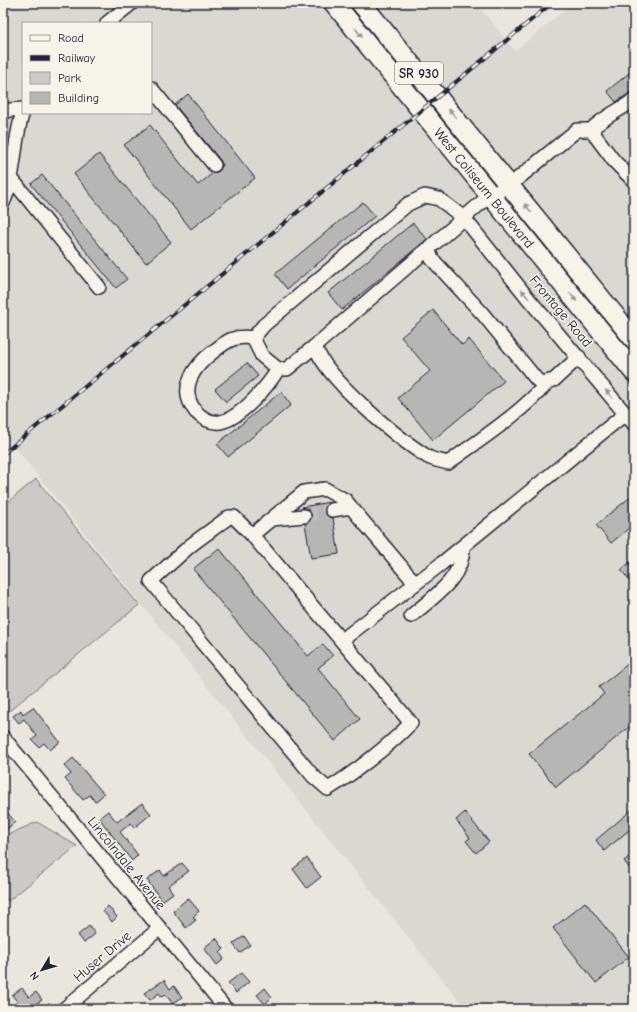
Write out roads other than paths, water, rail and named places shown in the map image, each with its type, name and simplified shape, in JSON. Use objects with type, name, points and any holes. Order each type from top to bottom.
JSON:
[{"type":"highway","name":"West Coliseum Boulevard","points":[[334,3],[489,196],[634,372]]},
{"type":"highway","name":"West Coliseum Boulevard","points":[[368,5],[634,339]]},
{"type":"street","points":[[109,22],[132,3]]},
{"type":"street","points":[[152,89],[214,165]]},
{"type":"street","points":[[591,130],[600,119],[610,113],[620,110],[634,100]]},
{"type":"street","points":[[3,114],[9,110],[22,110]]},
{"type":"street","points":[[3,203],[8,192],[11,178],[22,114]]},
{"type":"street","points":[[278,369],[269,384],[249,404],[222,422],[206,419],[193,408],[187,396],[188,384],[192,374],[202,360],[225,342],[240,336],[253,338],[262,356],[278,369],[287,369],[489,196],[510,185],[577,130],[591,130]]},
{"type":"street","points":[[591,130],[614,161],[634,181]]},
{"type":"street","points":[[11,178],[99,287]]},
{"type":"street","name":"Frontage Road","points":[[253,338],[264,325],[408,204],[425,196],[439,199],[464,218],[527,297],[634,424]]},
{"type":"street","points":[[429,248],[432,259],[482,313],[537,380],[542,384],[554,380],[579,357]]},
{"type":"street","points":[[315,346],[318,357],[379,420],[429,458],[448,463],[516,413],[535,397],[547,383]]},
{"type":"street","points":[[342,640],[463,546],[625,414]]},
{"type":"street","points":[[252,535],[304,492],[325,489],[345,500],[415,583]]},
{"type":"street","points":[[332,510],[351,507]]},
{"type":"street","points":[[271,519],[304,516]]},
{"type":"street","points":[[229,517],[234,517],[252,535],[342,640],[411,723],[338,783],[328,788],[313,776],[151,581],[181,554],[229,517]]},
{"type":"street","points":[[411,616],[449,584],[463,556],[463,546]]},
{"type":"street","name":"Lincolndale Avenue","points":[[3,737],[226,1009]]},
{"type":"street","name":"Huser Drive","points":[[64,1009],[160,928]]},
{"type":"tunnel","points":[[304,516],[332,510]]},
{"type":"railway","points":[[3,454],[552,3]]}]
